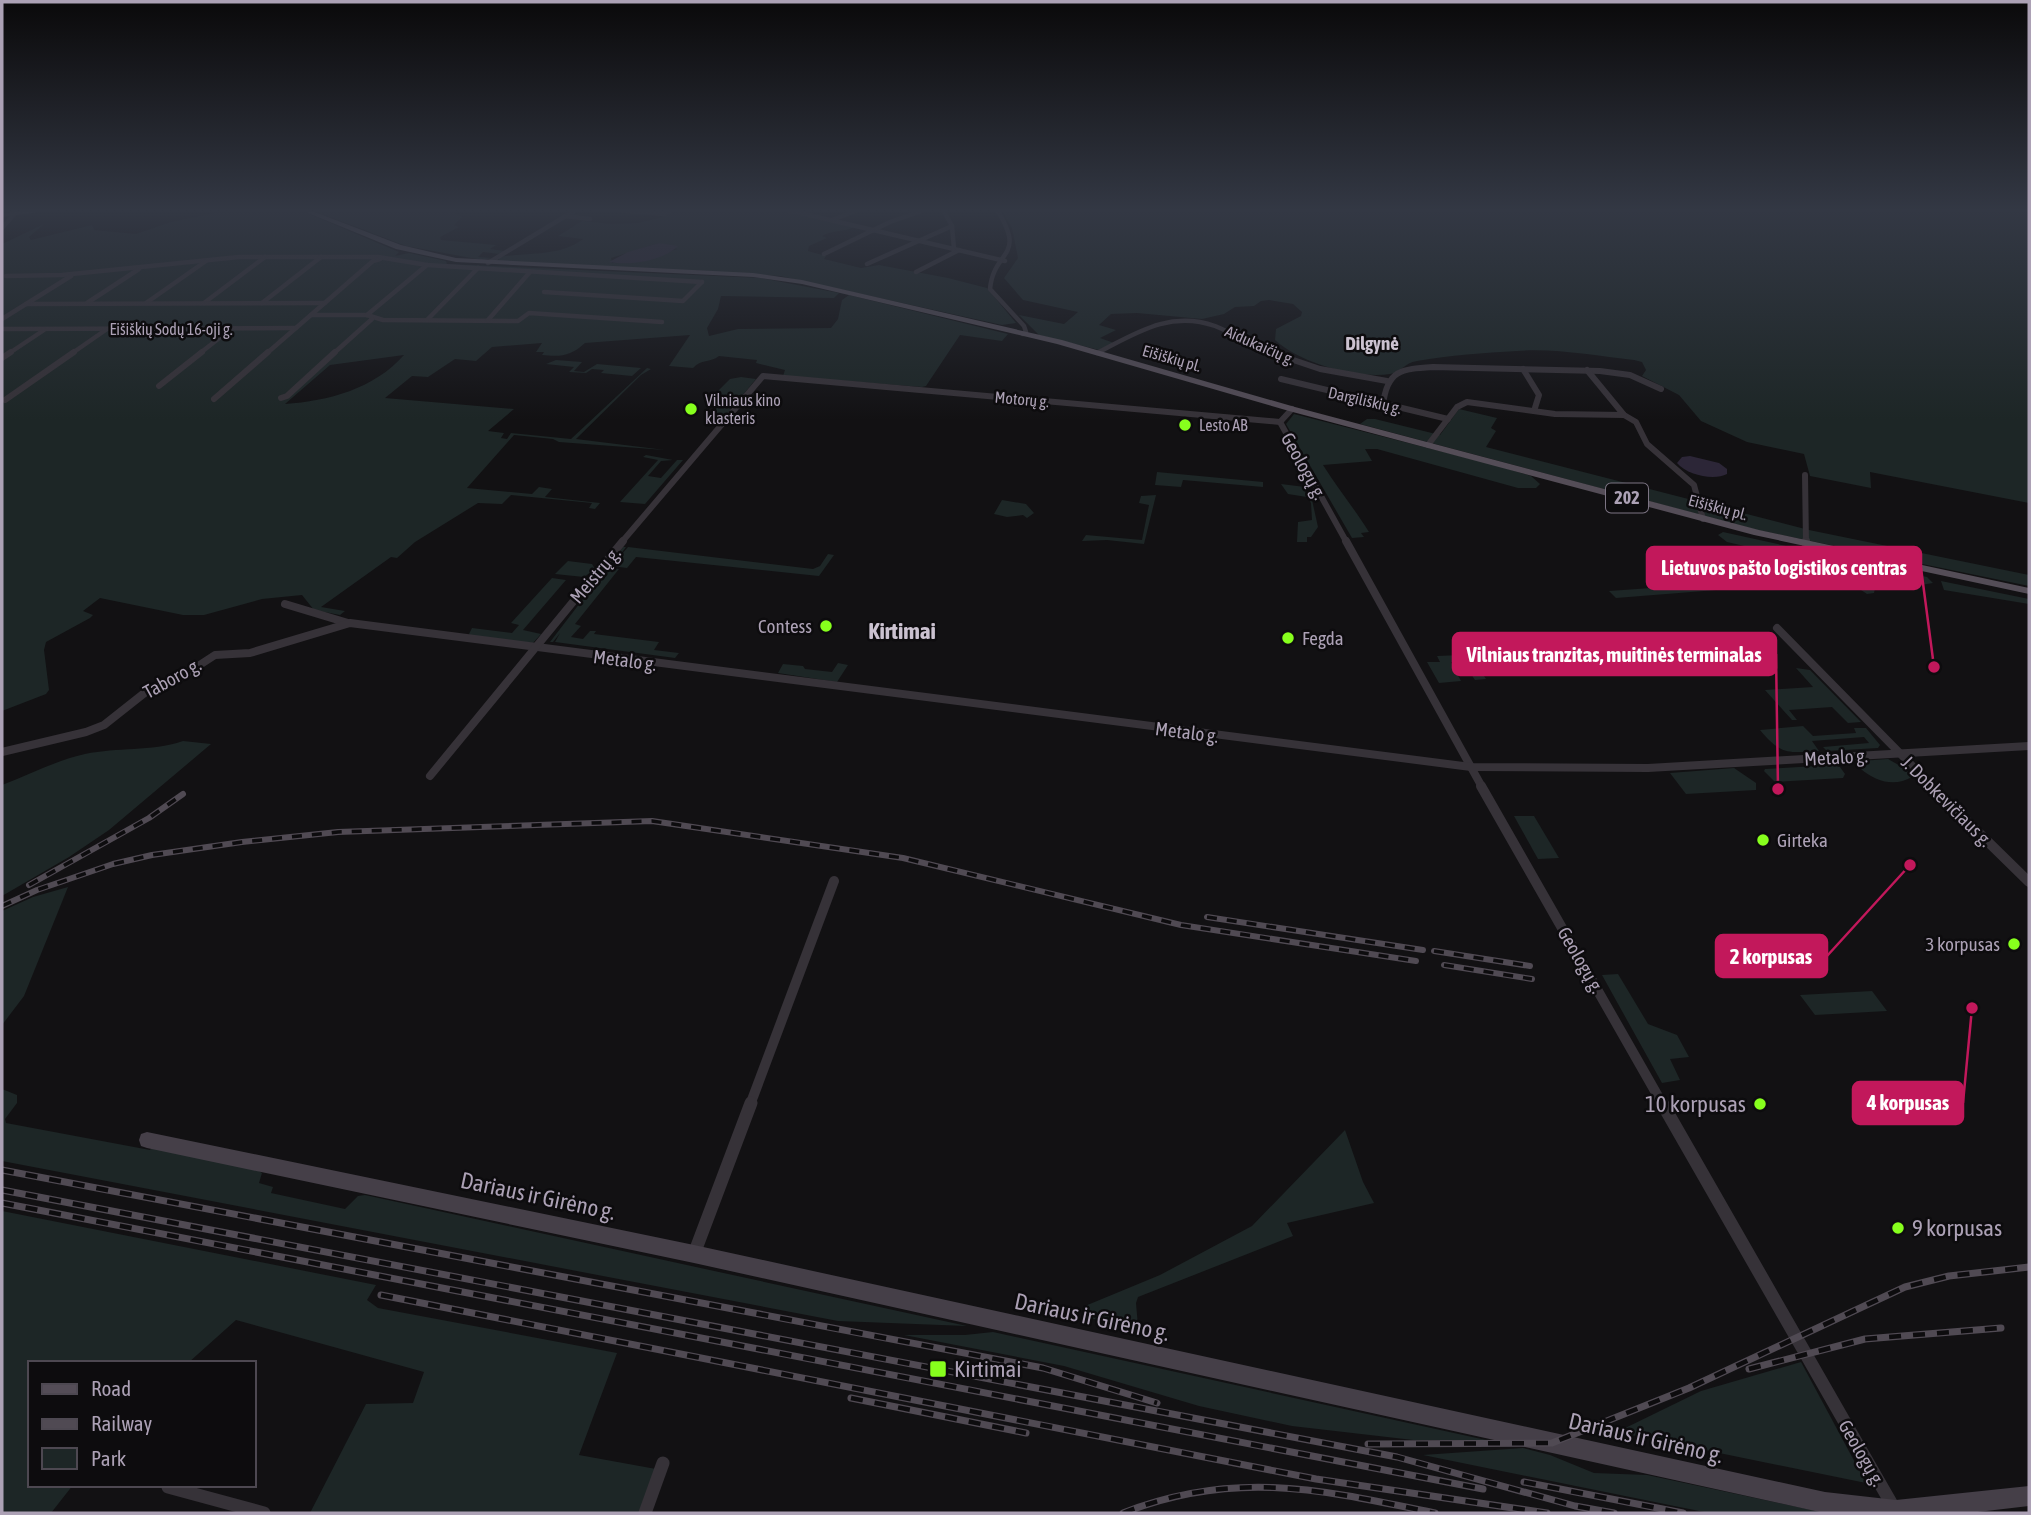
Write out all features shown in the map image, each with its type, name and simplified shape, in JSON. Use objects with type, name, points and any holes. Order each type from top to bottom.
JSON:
[{"type":"main road","name":"Eišiškių pl.","points":[[779,279],[1097,353],[1292,409],[1703,519],[1806,544],[2029,591]]},
{"type":"street","points":[[3,317],[66,279]]},
{"type":"street","points":[[85,304],[125,279]]},
{"type":"street","points":[[144,304],[181,279]]},
{"type":"street","points":[[204,303],[236,279]]},
{"type":"street","points":[[262,303],[293,279]]},
{"type":"street","points":[[214,398],[353,279]]},
{"type":"street","points":[[281,398],[287,396],[412,279]]},
{"type":"street","points":[[427,320],[468,279]]},
{"type":"street","points":[[488,320],[524,279]]},
{"type":"street","points":[[544,292],[683,301],[702,282],[645,279]]},
{"type":"street","points":[[991,279],[990,289],[1024,326],[1026,329],[1023,334]]},
{"type":"street","points":[[26,304],[325,303]]},
{"type":"street","points":[[311,315],[519,321],[529,313],[662,321]]},
{"type":"street","name":"Aidukaičių g.","points":[[1097,353],[1164,321],[1191,321],[1228,330],[1256,347],[1289,360],[1387,381]]},
{"type":"street","points":[[159,386],[232,328]]},
{"type":"street","name":"Eišiškių Sodų 16-oji g.","points":[[2,329],[296,328]]},
{"type":"street","points":[[2,358],[46,329]]},
{"type":"street","points":[[5,400],[107,329]]},
{"type":"street","points":[[1383,405],[1387,381],[1398,374],[1421,368],[1587,370],[1630,375],[1661,389]]},
{"type":"street","points":[[1523,369],[1540,397],[1539,405],[1534,411]]},
{"type":"street","points":[[1587,370],[1624,415],[1636,422],[1647,444],[1694,485],[1703,519]]},
{"type":"street","name":"Motorų g.","points":[[764,376],[1280,422]]},
{"type":"street","name":"Meistrų g.","points":[[430,776],[764,376]]},
{"type":"street","name":"Dargiliškių g.","points":[[1281,379],[1448,419]]},
{"type":"street","points":[[1428,445],[1462,403],[1473,402],[1534,411],[1624,415]]},
{"type":"street","name":"Geologų g.","points":[[1292,409],[1280,422],[1471,767],[1896,1511]]},
{"type":"street","points":[[1805,475],[1806,544]]},
{"type":"street","points":[[285,604],[350,623]]},
{"type":"street","name":"Metalo g.","points":[[350,623],[534,649],[1471,767],[1651,768],[2029,746]]},
{"type":"street","name":"Taboro g.","points":[[2,752],[86,732],[104,725],[147,691],[175,681],[215,655],[250,653],[350,623]]},
{"type":"street","name":"J. Dobkevičiaus g.","points":[[1777,628],[1898,753],[2029,882]]},
{"type":"street","points":[[694,1254],[834,881]]},
{"type":"street","name":"Dariaus ir Girėno g.","points":[[147,1140],[694,1254],[1825,1503],[1896,1511],[2029,1496]]},
{"type":"street","points":[[645,1513],[663,1463]]},
{"type":"street","points":[[168,1487],[264,1513]]},
{"type":"green space","points":[[2,279],[765,279],[839,293],[834,298],[721,296],[718,309],[707,328],[709,336],[738,329],[831,328],[838,319],[842,300],[849,295],[1008,334],[1002,341],[960,335],[926,386],[922,387],[783,376],[785,370],[756,363],[757,360],[719,356],[693,368],[669,366],[690,335],[585,343],[575,351],[560,356],[536,352],[542,343],[492,347],[476,361],[455,359],[428,377],[412,376],[385,398],[514,409],[488,431],[504,433],[501,438],[507,439],[511,433],[571,439],[647,368],[651,369],[641,375],[576,439],[665,450],[559,442],[514,435],[467,488],[532,494],[539,487],[552,489],[545,497],[600,503],[595,509],[589,508],[592,503],[511,495],[502,504],[478,503],[415,542],[397,558],[391,557],[321,607],[345,611],[340,615],[314,610],[302,595],[262,599],[204,615],[183,615],[100,598],[83,611],[93,615],[90,618],[46,642],[44,650],[49,690],[46,694],[2,711]],"holes":[[[404,355],[379,377],[334,396],[285,404],[330,365]]]},
{"type":"green space","points":[[792,279],[951,279],[987,288],[1016,323],[1002,325]]},
{"type":"green space","points":[[1005,279],[2029,279],[2029,503],[1870,472],[1871,488],[1810,476],[1804,454],[1747,442],[1701,421],[1679,395],[1642,376],[1646,370],[1642,362],[1634,360],[1532,350],[1467,354],[1417,361],[1390,374],[1345,372],[1299,356],[1275,340],[1276,329],[1301,316],[1302,312],[1293,304],[1269,300],[1254,306],[1235,307],[1224,314],[1202,319],[1137,313],[1111,314],[1099,325],[1116,330],[1100,338],[1114,343],[1099,350],[1039,335],[1019,315],[1064,324],[1078,312],[1023,300]]},
{"type":"green space","points":[[556,360],[582,362],[574,371],[584,372],[597,364],[641,368],[632,376],[601,373],[604,370],[592,369],[586,373],[569,372],[574,367],[546,364]]},
{"type":"green space","points":[[730,379],[756,379],[727,414],[712,415],[721,402],[709,400]]},
{"type":"green space","points":[[1459,409],[1497,418],[1491,428],[1496,431],[1486,447],[1809,530],[2029,575],[2029,586],[1757,530],[1360,424],[1367,419],[1375,419],[1440,435]]},
{"type":"green space","points":[[1294,414],[1495,465],[1531,476],[1540,484],[1536,488],[1518,488],[1377,449],[1365,449],[1372,461],[1323,465],[1369,532],[1361,533],[1364,537],[1352,538],[1286,424]]},
{"type":"green space","points":[[646,455],[673,460],[661,461],[648,476],[661,478],[677,460],[683,460],[645,504],[620,502],[658,460],[643,457]]},
{"type":"green space","points":[[1157,472],[1263,482],[1263,487],[1183,480],[1181,487],[1155,485]]},
{"type":"green space","points":[[1281,484],[1305,487],[1312,500],[1318,527],[1311,537],[1307,537],[1307,542],[1297,542],[1298,522],[1312,520],[1311,503],[1307,497],[1288,494]]},
{"type":"green space","points":[[1156,495],[1144,544],[1107,540],[1082,541],[1086,535],[1142,540],[1149,505],[1139,503],[1141,496]]},
{"type":"green space","points":[[1002,500],[1026,504],[1034,513],[1027,518],[1023,515],[1007,517],[994,514]]},
{"type":"green space","points":[[1723,532],[1927,577],[1933,583],[1921,585],[1877,579],[1874,593],[1867,594],[1851,575],[1836,567],[1727,542],[1718,535]]},
{"type":"green space","points":[[623,547],[626,547],[615,562],[628,547],[813,569],[820,566],[828,554],[834,555],[819,576],[636,557],[627,568],[612,566],[611,568],[619,569],[575,624],[581,626],[571,637],[583,639],[590,631],[596,631],[594,634],[659,642],[654,650],[679,653],[675,658],[555,642],[560,633],[550,642]]},
{"type":"green space","points":[[568,561],[592,564],[595,569],[584,577],[555,574]]},
{"type":"green space","points":[[552,578],[566,580],[523,630],[541,634],[533,643],[471,637],[469,634],[472,628],[512,633],[519,625],[511,623]]},
{"type":"green space","points":[[1941,581],[2029,599],[2029,604],[1944,590]]},
{"type":"green space","points":[[1721,583],[1729,589],[1616,598],[1609,591]]},
{"type":"green space","points":[[1484,654],[1489,663],[1476,664],[1486,679],[1475,680],[1463,662],[1451,662],[1461,681],[1439,683],[1427,662],[1440,662],[1437,656]]},
{"type":"green space","points":[[838,663],[848,665],[837,682],[778,673],[783,664],[832,672]]},
{"type":"green space","points":[[1796,668],[1810,670],[1861,722],[1848,723],[1832,707],[1789,710],[1797,720],[1792,720],[1765,690],[1813,687]]},
{"type":"green space","points":[[1803,726],[1813,736],[1856,733],[1854,728],[1866,728],[1880,745],[1878,748],[1827,751],[1823,747],[1869,743],[1864,737],[1812,741],[1819,751],[1792,752],[1774,744],[1760,730]]},
{"type":"green space","points":[[183,741],[211,744],[109,830],[2,896],[2,785],[85,754],[158,747]]},
{"type":"green space","points":[[1888,759],[1911,772],[1912,777],[1899,782],[1886,782],[1861,769],[1860,761]]},
{"type":"green space","points":[[1834,765],[1840,767],[1845,774],[1843,778],[1775,782],[1764,771],[1765,769]]},
{"type":"green space","points":[[1734,768],[1756,783],[1756,790],[1686,794],[1670,773]]},
{"type":"green space","points":[[1514,816],[1534,816],[1559,858],[1538,859]]},
{"type":"green space","points":[[68,887],[24,996],[2,1025],[2,911],[33,897]]},
{"type":"green space","points":[[1618,974],[1648,1024],[1677,1035],[1689,1057],[1670,1059],[1680,1080],[1662,1083],[1602,975]]},
{"type":"green space","points":[[1872,991],[1887,1011],[1815,1015],[1800,995]]},
{"type":"green space","points":[[2,1089],[17,1095],[17,1103],[5,1119],[6,1123],[150,1150],[152,1147],[257,1170],[262,1173],[259,1183],[273,1187],[271,1193],[345,1209],[358,1196],[365,1195],[967,1326],[838,1321],[2,1161]]},
{"type":"green space","points":[[1345,1130],[1363,1182],[1374,1203],[1287,1223],[1293,1236],[1138,1297],[1138,1326],[1085,1315],[1085,1306],[1160,1275],[1252,1226]]},
{"type":"green space","points":[[2,1211],[376,1285],[367,1300],[378,1308],[617,1353],[579,1455],[656,1469],[640,1513],[310,1513],[366,1404],[413,1403],[424,1372],[236,1320],[190,1361],[28,1361],[28,1487],[71,1487],[51,1513],[2,1513]]},
{"type":"green space","points":[[993,1332],[1486,1440],[1413,1440],[1292,1426],[1199,1406],[1064,1366],[904,1335]]},
{"type":"green space","points":[[1801,1362],[1866,1483],[1617,1432],[1701,1391]]},
{"type":"green space","points":[[1523,1448],[1550,1455],[1594,1473],[1647,1475],[1826,1513],[1709,1513],[1423,1455]]},
{"type":"shaded area","points":[[1690,456],[1719,463],[1727,469],[1727,474],[1701,476],[1687,471],[1677,463],[1682,457]]},
{"type":"railway","points":[[29,885],[149,818],[183,794]]},
{"type":"railway","points":[[2,906],[37,890],[113,864],[152,855],[242,842],[338,832],[652,821],[903,858],[1181,925],[1416,961]]},
{"type":"railway","points":[[1207,917],[1423,950]]},
{"type":"railway","points":[[1434,951],[1530,966]]},
{"type":"railway","points":[[1444,965],[1532,979]]},
{"type":"railway","points":[[2,1170],[1043,1368],[1157,1403]]},
{"type":"railway","points":[[2,1190],[1397,1457],[1575,1506],[1614,1513]]},
{"type":"railway","points":[[2,1203],[1483,1489]]},
{"type":"railway","points":[[1368,1444],[1552,1443],[1689,1388],[1905,1287],[1949,1276],[2029,1267]]},
{"type":"railway","points":[[381,1295],[1316,1479],[1547,1513]]},
{"type":"railway","points":[[1749,1369],[1865,1339],[2001,1328]]},
{"type":"railway","points":[[851,1398],[1026,1433]]},
{"type":"railway","points":[[1524,1482],[1683,1513]]},
{"type":"railway","points":[[1123,1513],[1164,1499],[1203,1491],[1241,1488],[1317,1491],[1435,1513]]},
{"type":"place","name":"Vilniaus kino klasteris","points":[[691,409]]},
{"type":"place","name":"Lesto AB","points":[[1185,425]]},
{"type":"place","name":"Contess","points":[[826,626]]},
{"type":"place","name":"Fegda","points":[[1288,638]]},
{"type":"place","name":"Lietuvos pašto logistikos centras","points":[[1934,667]]},
{"type":"place","name":"Vilniaus tranzitas, muitinės terminalas","points":[[1778,789]]},
{"type":"place","name":"Girteka","points":[[1763,840]]},
{"type":"place","name":"2 korpusas","points":[[1910,865]]},
{"type":"place","name":"3 korpusas","points":[[2014,944]]},
{"type":"place","name":"4 korpusas","points":[[1972,1008]]},
{"type":"place","name":"10 korpusas","points":[[1760,1104]]},
{"type":"place","name":"9 korpusas","points":[[1898,1228]]},
{"type":"place","name":"Kirtimai","points":[[938,1369]]},
{"type":"district","name":"Dilgynė","points":[[1372,343]]},
{"type":"district","name":"Kirtimai","points":[[902,631]]}]
